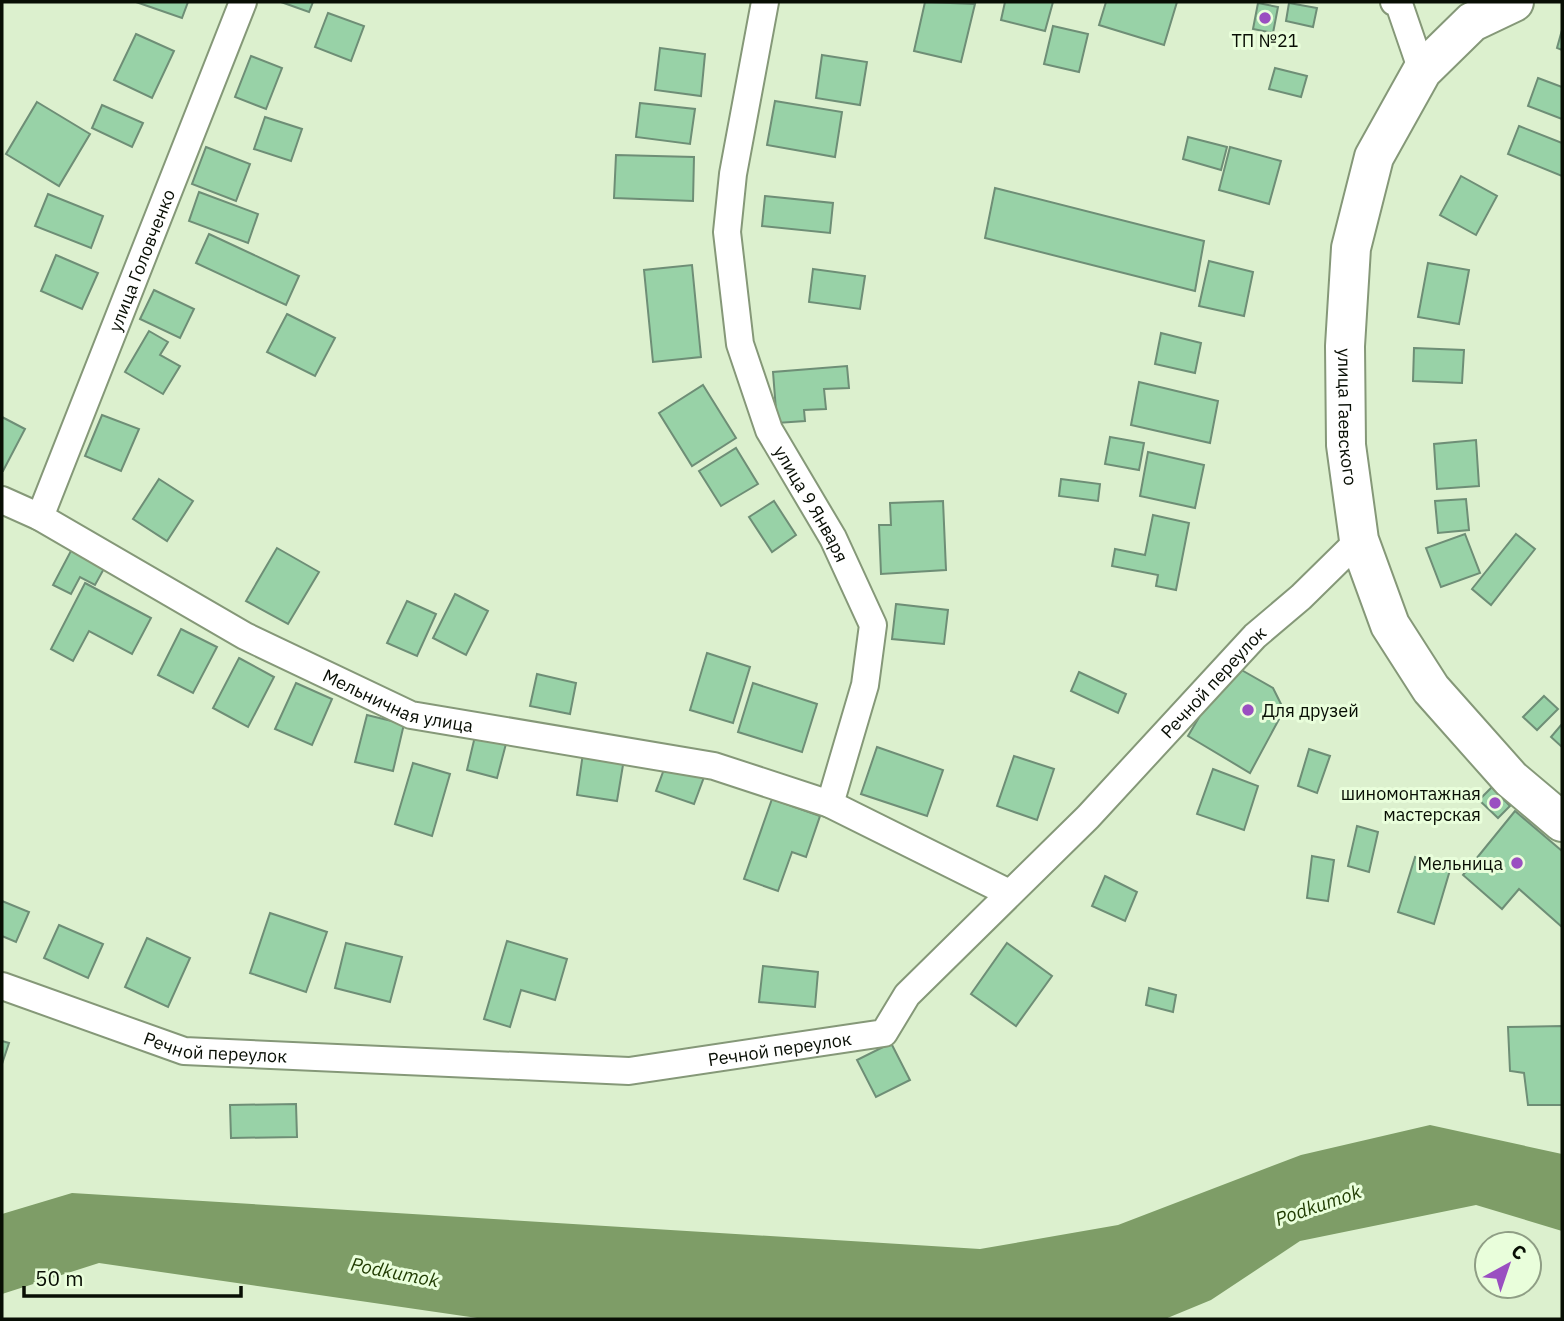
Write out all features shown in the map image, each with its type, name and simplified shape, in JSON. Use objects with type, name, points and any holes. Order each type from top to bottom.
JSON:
[{"type":"main road","name":"улица Гаевского","points":[[1514,2],[1472,22],[1422,71],[1374,157],[1351,248],[1345,346],[1346,445],[1359,540],[1390,625],[1431,690],[1511,779],[1562,822]]},
{"type":"street","name":"улица Головченко","points":[[40,517],[243,2]]},
{"type":"street","name":"улица 9 Января","points":[[765,2],[733,174],[727,232],[740,344],[769,430],[833,538],[873,625],[864,685],[830,804]]},
{"type":"street","points":[[1394,2],[1399,4],[1422,71]]},
{"type":"street","name":"Мельничная улица","points":[[2,500],[40,517],[245,636],[411,715],[715,766],[830,804]]},
{"type":"street","name":"Речной переулок","points":[[2,986],[184,1051],[629,1071],[884,1033],[907,995],[1088,817],[1255,636],[1301,597],[1359,540]]},
{"type":"street","points":[[830,804],[1009,893]]},
{"type":"water","name":"Podkumok","points":[[1430,1125],[1562,1154],[1562,1231],[1476,1205],[1300,1241],[1211,1300],[1165,1319],[484,1319],[99,1263],[2,1294],[2,1214],[72,1193],[980,1249],[1118,1225],[1301,1155]]},
{"type":"building","points":[[136,2],[188,2],[182,18]]},
{"type":"building","points":[[281,2],[313,2],[309,12]]},
{"type":"building","points":[[925,2],[975,4],[961,62],[914,51]]},
{"type":"building","points":[[1005,2],[1053,2],[1045,31],[1001,20]]},
{"type":"building","points":[[1106,2],[1177,2],[1164,45],[1099,25]]},
{"type":"building","name":"ТП №21","points":[[1258,3],[1278,7],[1273,33],[1253,29]]},
{"type":"building","points":[[1289,3],[1317,8],[1313,27],[1286,21]]},
{"type":"building","points":[[328,13],[364,26],[351,61],[315,47]]},
{"type":"building","points":[[1053,26],[1088,34],[1079,72],[1044,64]]},
{"type":"building","points":[[1562,30],[1562,50],[1557,48]]},
{"type":"building","points":[[136,34],[174,51],[152,98],[114,80]]},
{"type":"building","points":[[660,48],[705,54],[701,96],[655,90]]},
{"type":"building","points":[[822,55],[867,62],[860,105],[816,98]]},
{"type":"building","points":[[251,56],[282,68],[266,109],[235,97]]},
{"type":"building","points":[[1275,68],[1307,76],[1301,97],[1269,89]]},
{"type":"building","points":[[1538,78],[1562,87],[1562,119],[1528,106]]},
{"type":"building","points":[[775,101],[842,112],[835,157],[767,145]]},
{"type":"building","points":[[37,102],[90,134],[59,186],[6,154]]},
{"type":"building","points":[[640,103],[695,109],[690,144],[636,137]]},
{"type":"building","points":[[102,105],[143,123],[132,147],[92,128]]},
{"type":"building","points":[[265,117],[302,129],[291,161],[254,149]]},
{"type":"building","points":[[1519,126],[1562,143],[1562,176],[1508,154]]},
{"type":"building","points":[[1188,137],[1227,147],[1221,170],[1183,159]]},
{"type":"building","points":[[206,147],[250,164],[236,201],[192,184]]},
{"type":"building","points":[[1230,147],[1281,161],[1269,204],[1219,190]]},
{"type":"building","points":[[616,155],[694,157],[693,201],[614,198]]},
{"type":"building","points":[[1461,176],[1497,196],[1476,235],[1440,215]]},
{"type":"building","points":[[995,188],[1204,241],[1195,291],[985,238]]},
{"type":"building","points":[[199,192],[258,214],[248,243],[189,221]]},
{"type":"building","points":[[48,194],[103,216],[91,248],[35,226]]},
{"type":"building","points":[[765,196],[833,203],[830,233],[762,226]]},
{"type":"building","points":[[209,234],[299,276],[286,305],[196,263]]},
{"type":"building","points":[[56,255],[98,273],[82,309],[41,291]]},
{"type":"building","points":[[1209,261],[1253,272],[1244,316],[1199,306]]},
{"type":"building","points":[[1428,263],[1469,270],[1459,324],[1418,317]]},
{"type":"building","points":[[692,265],[701,357],[653,362],[644,270]]},
{"type":"building","points":[[813,269],[865,276],[860,309],[809,302]]},
{"type":"building","points":[[154,290],[194,309],[180,338],[140,319]]},
{"type":"building","points":[[287,314],[335,338],[315,376],[267,352]]},
{"type":"building","points":[[149,331],[168,342],[160,355],[180,366],[163,394],[125,372]]},
{"type":"building","points":[[1161,333],[1201,343],[1195,373],[1155,364]]},
{"type":"building","points":[[1414,348],[1464,350],[1462,383],[1413,381]]},
{"type":"building","points":[[847,366],[849,388],[824,389],[826,409],[804,410],[805,421],[777,423],[773,372]]},
{"type":"building","points":[[1139,382],[1218,401],[1210,443],[1131,425]]},
{"type":"building","points":[[703,385],[736,438],[692,466],[659,413]]},
{"type":"building","points":[[102,415],[139,429],[121,471],[85,456]]},
{"type":"building","points":[[2,417],[25,429],[3,471],[2,471]]},
{"type":"building","points":[[1110,437],[1144,443],[1139,470],[1105,464]]},
{"type":"building","points":[[1476,440],[1479,486],[1437,489],[1434,444]]},
{"type":"building","points":[[736,448],[758,484],[721,506],[699,471]]},
{"type":"building","points":[[1148,452],[1204,465],[1195,508],[1140,496]]},
{"type":"building","points":[[159,479],[193,501],[167,541],[133,519]]},
{"type":"building","points":[[1061,479],[1100,484],[1098,501],[1059,496]]},
{"type":"building","points":[[1466,499],[1469,530],[1438,533],[1435,501]]},
{"type":"building","points":[[774,501],[796,535],[772,552],[749,517]]},
{"type":"building","points":[[943,501],[946,570],[881,574],[879,525],[891,525],[890,503]]},
{"type":"building","points":[[1153,515],[1189,523],[1176,590],[1156,586],[1158,575],[1112,566],[1115,549],[1145,555]]},
{"type":"building","points":[[1465,534],[1480,573],[1441,587],[1426,548]]},
{"type":"building","points":[[1516,534],[1535,549],[1491,605],[1472,589]]},
{"type":"building","points":[[73,547],[106,565],[95,585],[80,577],[71,594],[53,585]]},
{"type":"building","points":[[277,548],[319,572],[288,624],[246,601]]},
{"type":"building","points":[[85,583],[151,618],[132,654],[89,631],[73,661],[51,649]]},
{"type":"building","points":[[455,594],[488,611],[466,655],[433,638]]},
{"type":"building","points":[[407,601],[436,614],[417,656],[387,643]]},
{"type":"building","points":[[896,604],[948,610],[944,644],[892,639]]},
{"type":"building","points":[[181,629],[217,647],[193,693],[158,675]]},
{"type":"building","points":[[707,653],[750,667],[733,723],[690,710]]},
{"type":"building","points":[[239,658],[274,677],[248,727],[213,708]]},
{"type":"building","points":[[1238,668],[1273,688],[1284,710],[1250,773],[1188,736],[1224,675]]},
{"type":"building","points":[[1079,672],[1126,694],[1118,713],[1071,691]]},
{"type":"building","points":[[537,674],[576,683],[570,714],[530,706]]},
{"type":"building","points":[[296,683],[332,699],[312,745],[275,729]]},
{"type":"building","points":[[753,683],[817,704],[802,752],[738,732]]},
{"type":"building","points":[[1544,696],[1558,709],[1537,730],[1523,717]]},
{"type":"building","points":[[367,715],[404,724],[393,771],[355,762]]},
{"type":"building","points":[[1562,724],[1562,747],[1551,737]]},
{"type":"building","points":[[476,732],[507,740],[497,778],[467,770]]},
{"type":"building","points":[[877,747],[943,770],[927,816],[861,794]]},
{"type":"building","points":[[1309,749],[1330,756],[1317,793],[1298,786]]},
{"type":"building","points":[[583,753],[624,759],[617,801],[577,795]]},
{"type":"building","points":[[1014,756],[1054,769],[1037,820],[997,806]]},
{"type":"building","points":[[413,763],[450,774],[432,836],[395,824]]},
{"type":"building","points":[[666,764],[704,777],[694,804],[656,791]]},
{"type":"building","points":[[1213,769],[1258,786],[1244,830],[1197,814]]},
{"type":"building","name":"шиномонтажная мастерская","points":[[1492,787],[1510,806],[1498,818],[1479,800]]},
{"type":"building","points":[[772,799],[820,816],[806,857],[792,852],[778,891],[744,879]]},
{"type":"building","name":"Мельница","points":[[1515,811],[1562,851],[1562,927],[1519,889],[1502,909],[1463,875]]},
{"type":"building","points":[[1357,826],[1378,832],[1369,872],[1348,866]]},
{"type":"building","points":[[1312,856],[1334,860],[1328,901],[1307,898]]},
{"type":"building","points":[[1415,857],[1450,870],[1434,924],[1398,912]]},
{"type":"building","points":[[1105,876],[1137,892],[1125,921],[1092,906]]},
{"type":"building","points":[[2,901],[29,912],[16,942],[2,936]]},
{"type":"building","points":[[270,913],[327,932],[306,992],[250,973]]},
{"type":"building","points":[[59,925],[103,944],[88,978],[44,958]]},
{"type":"building","points":[[147,938],[190,958],[168,1007],[125,987]]},
{"type":"building","points":[[507,941],[567,959],[555,1000],[521,990],[510,1027],[484,1019]]},
{"type":"building","points":[[346,943],[402,957],[390,1002],[335,988]]},
{"type":"building","points":[[1007,943],[1052,976],[1016,1026],[971,994]]},
{"type":"building","points":[[763,966],[818,972],[815,1007],[759,1002]]},
{"type":"building","points":[[1149,988],[1176,995],[1173,1012],[1146,1005]]},
{"type":"building","points":[[1562,1026],[1562,1105],[1528,1105],[1524,1073],[1510,1071],[1508,1027]]},
{"type":"building","points":[[2,1041],[9,1043],[2,1064]]},
{"type":"building","points":[[891,1043],[910,1080],[876,1097],[857,1060]]},
{"type":"building","points":[[296,1104],[297,1137],[231,1138],[230,1105]]},
{"type":"place","name":"ТП №21","points":[[1265,18]]},
{"type":"place","name":"Для друзей","points":[[1248,710]]},
{"type":"place","name":"шиномонтажная мастерская","points":[[1495,803]]},
{"type":"place","name":"Мельница","points":[[1517,863]]}]
